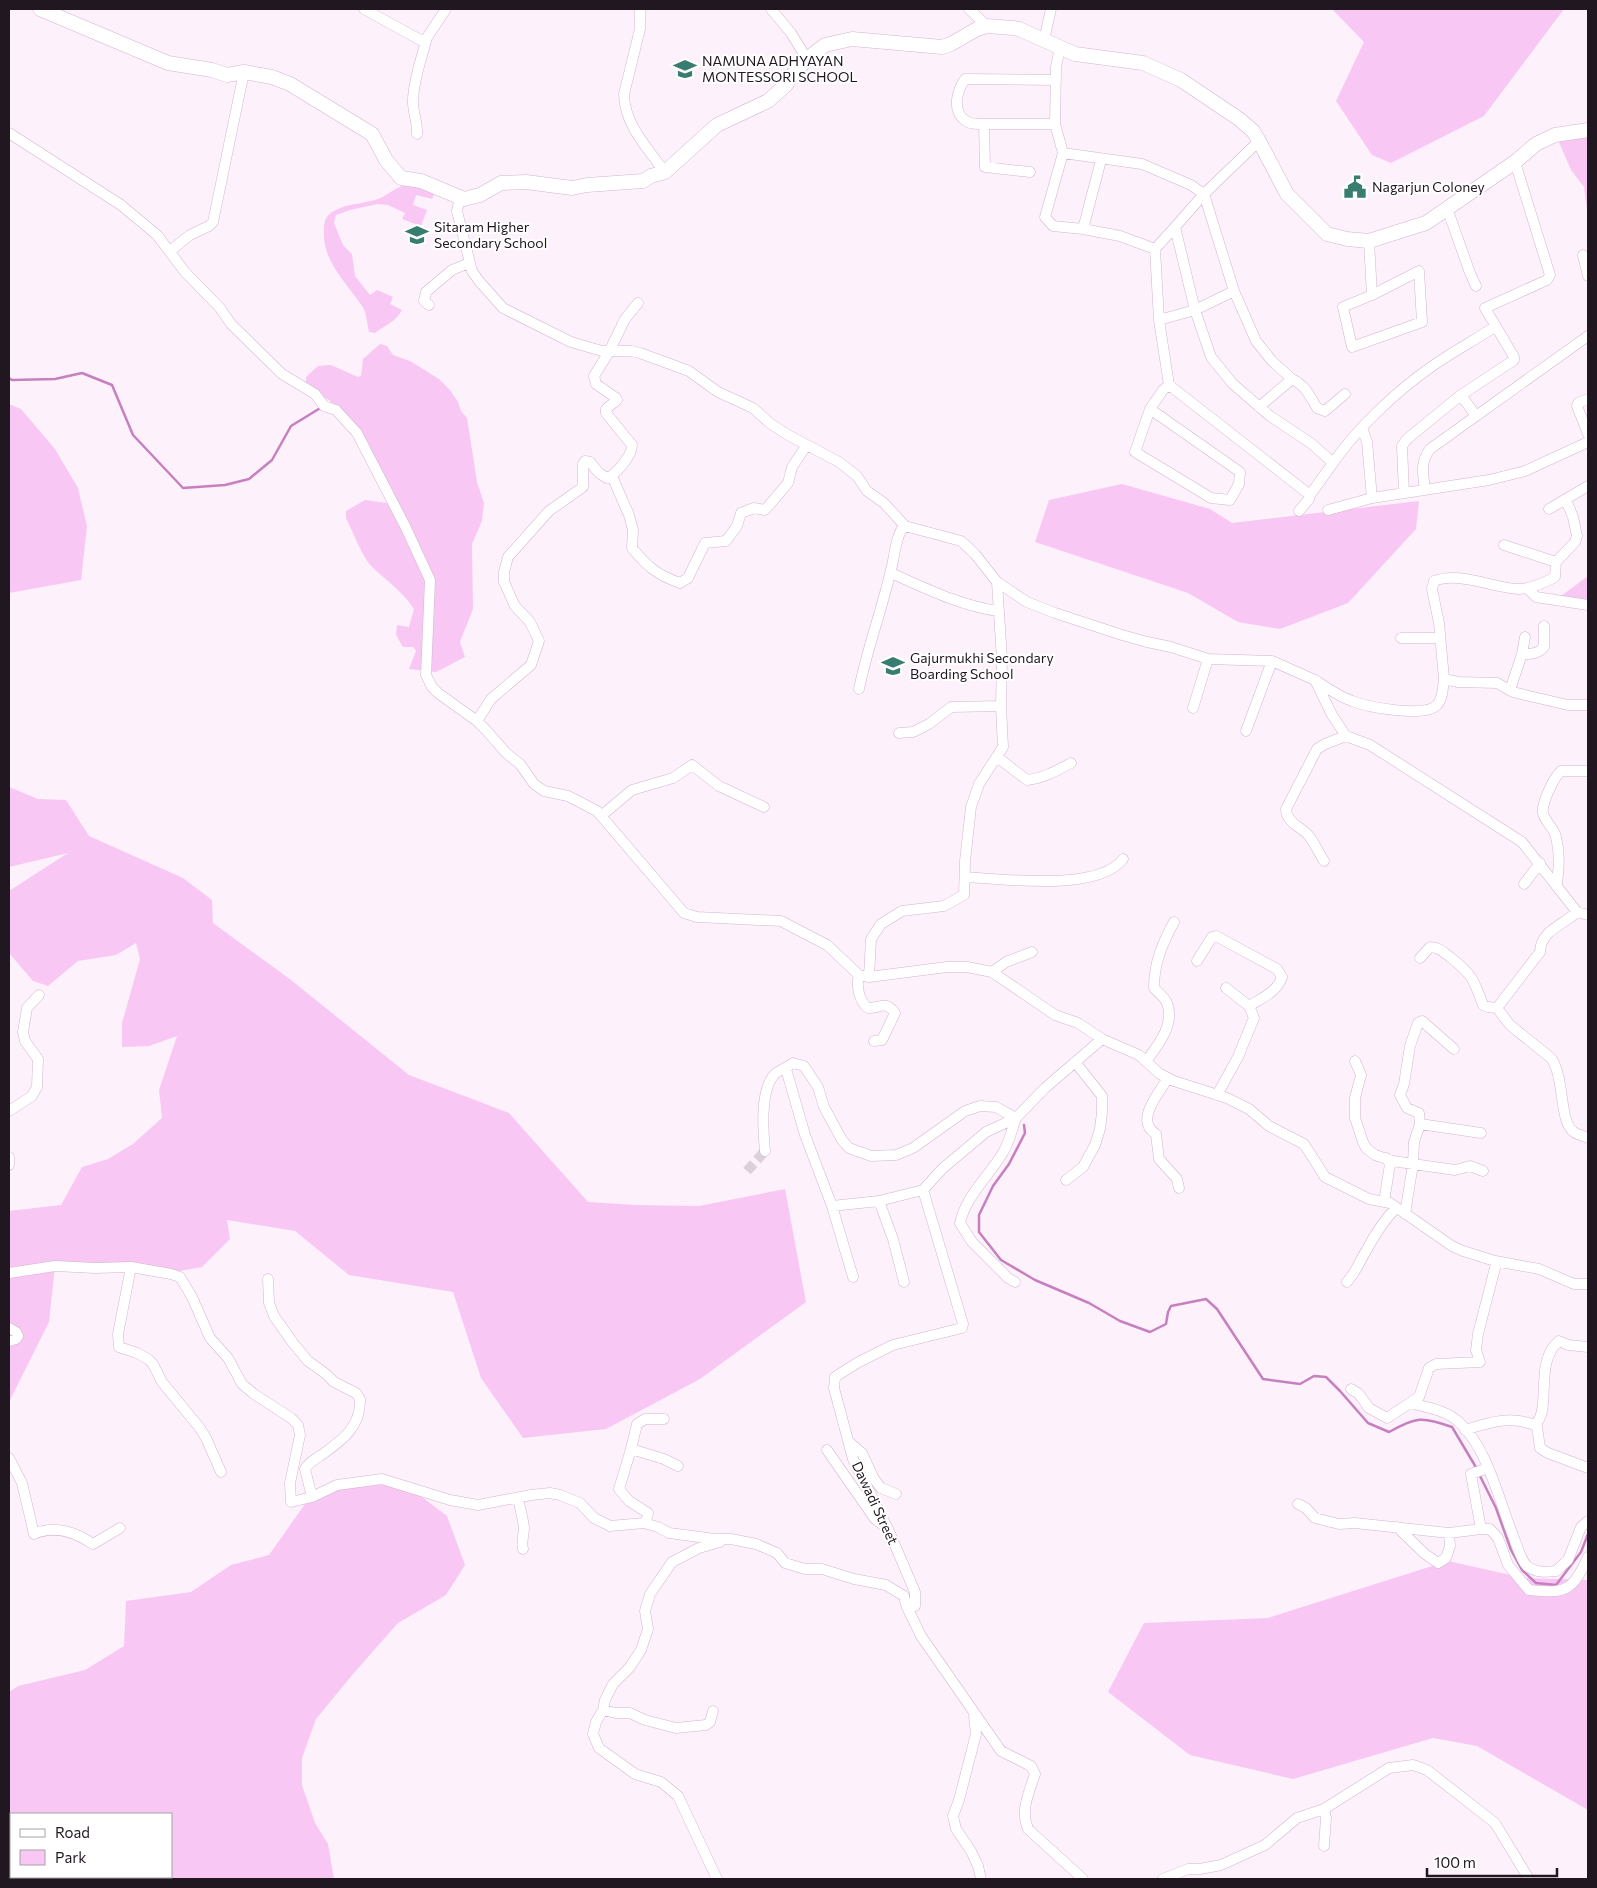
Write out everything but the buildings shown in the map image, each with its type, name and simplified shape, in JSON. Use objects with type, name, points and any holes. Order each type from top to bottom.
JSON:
[{"type":"main road","points":[[40,9],[168,63],[212,70],[228,75],[244,72],[272,77],[290,84],[372,134],[386,160],[401,178],[421,181],[464,198],[480,195],[501,183],[526,182],[572,188],[619,182],[636,182],[665,172],[717,125],[768,101],[786,85],[792,75],[807,59],[825,45],[852,39],[942,47],[977,29],[987,26],[1020,29],[1076,54],[1143,64],[1166,72],[1181,80],[1239,119],[1253,132],[1287,194],[1327,234],[1369,241],[1426,223],[1516,162],[1536,144],[1555,135],[1588,130]]},
{"type":"street","points":[[364,9],[420,41],[426,41]]},
{"type":"street","points":[[416,134],[418,126],[413,99],[419,64],[426,41],[446,9]]},
{"type":"street","points":[[640,9],[640,29],[624,94],[624,102],[630,123],[665,172]]},
{"type":"street","points":[[771,9],[791,32],[807,59]]},
{"type":"street","points":[[970,9],[987,26]]},
{"type":"street","points":[[1044,40],[1051,9]]},
{"type":"street","points":[[1060,47],[1056,80],[1055,124],[1063,154],[1045,217],[1053,226],[1120,236],[1155,249]]},
{"type":"street","points":[[170,251],[190,234],[209,226],[213,222],[244,72]]},
{"type":"street","points":[[1055,124],[984,124],[966,122],[961,116],[957,104],[957,96],[965,79],[1056,80]]},
{"type":"street","points":[[984,124],[985,167],[1030,172]]},
{"type":"street","points":[[9,132],[121,205],[157,235],[185,272],[220,308],[231,324],[282,374],[315,394],[324,406],[336,410],[357,433],[398,510],[430,580],[426,675],[438,694],[477,721],[506,754],[520,764],[534,784],[544,791],[568,796],[597,811],[684,913],[697,918],[781,921],[827,945],[864,976]]},
{"type":"street","points":[[1259,141],[1204,194],[1155,249],[1158,320],[1169,385],[1310,495]]},
{"type":"street","points":[[1063,154],[1142,164],[1191,185],[1204,194],[1234,291],[1256,341],[1272,361],[1292,379],[1300,383],[1310,395],[1317,408],[1325,411],[1345,394]]},
{"type":"street","points":[[1083,229],[1101,160]]},
{"type":"street","points":[[1404,493],[1402,446],[1407,439],[1461,396],[1514,360],[1485,308],[1547,280],[1550,275],[1516,162]]},
{"type":"street","points":[[460,197],[457,211],[469,262],[479,281],[503,308],[571,342],[610,352],[631,351],[683,368],[718,392],[753,408],[771,424],[806,446],[839,462],[856,476],[867,490],[884,503],[905,526],[962,541],[997,582],[1027,602],[1055,613],[1147,642],[1171,646],[1208,659],[1272,661],[1315,680],[1333,692],[1369,706],[1424,711],[1436,706],[1439,702],[1444,679],[1432,589],[1434,582],[1440,579],[1476,580],[1517,589],[1527,588],[1555,577],[1556,562],[1575,542],[1577,536],[1573,517],[1566,500]]},
{"type":"street","points":[[1447,208],[1476,286]]},
{"type":"street","points":[[1174,227],[1195,310],[1212,358],[1233,384],[1259,407],[1312,444],[1333,463]]},
{"type":"street","points":[[1369,241],[1372,295]]},
{"type":"street","points":[[1583,255],[1588,276]]},
{"type":"street","points":[[429,305],[424,301],[426,292],[448,273],[469,262]]},
{"type":"street","points":[[1419,271],[1422,322],[1352,347],[1344,307],[1372,295],[1419,271]]},
{"type":"street","points":[[1158,320],[1195,310],[1234,291]]},
{"type":"street","points":[[477,721],[491,699],[531,665],[539,641],[530,622],[515,606],[504,582],[504,572],[508,557],[549,511],[583,487],[582,474],[585,461],[590,462],[599,473],[607,478],[612,476],[622,464],[632,447],[606,413],[606,410],[616,398],[596,384],[594,376],[610,352],[624,319],[638,303]]},
{"type":"street","points":[[1299,512],[1310,499],[1310,495],[1333,463],[1362,428],[1393,397],[1431,367],[1496,326]]},
{"type":"street","points":[[1425,489],[1422,470],[1425,456],[1430,449],[1588,336]]},
{"type":"street","points":[[1259,407],[1292,379]]},
{"type":"street","points":[[1150,409],[1240,472],[1239,484],[1230,500],[1211,498],[1135,452],[1150,409],[1163,390],[1169,385]]},
{"type":"street","points":[[1461,396],[1476,416]]},
{"type":"street","points":[[1588,399],[1578,402],[1577,406],[1588,434]]},
{"type":"street","points":[[1362,428],[1367,442],[1372,498]]},
{"type":"street","points":[[1328,510],[1372,498],[1489,480],[1525,471],[1588,442]]},
{"type":"street","points":[[612,476],[634,530],[632,548],[649,568],[665,578],[680,583],[688,578],[705,543],[726,541],[737,526],[741,513],[754,508],[765,510],[788,483],[792,467],[806,446]]},
{"type":"street","points":[[1549,509],[1588,486]]},
{"type":"street","points":[[859,689],[867,654],[881,613],[898,538],[905,526]]},
{"type":"street","points":[[1504,545],[1556,562]]},
{"type":"street","points":[[891,573],[983,609],[998,611]]},
{"type":"street","points":[[864,976],[871,940],[881,924],[902,911],[944,906],[964,896],[965,861],[971,807],[979,784],[1003,747],[1001,706],[1002,659],[997,582]]},
{"type":"street","points":[[1527,588],[1536,597],[1588,605]]},
{"type":"street","points":[[1522,654],[1534,654],[1540,652],[1544,647],[1544,626]]},
{"type":"street","points":[[1510,690],[1522,654],[1525,637]]},
{"type":"street","points":[[1401,638],[1440,638]]},
{"type":"street","points":[[1193,708],[1208,659]]},
{"type":"street","points":[[1246,731],[1272,661]]},
{"type":"street","points":[[1444,679],[1458,682],[1497,683],[1510,690],[1568,705],[1588,706]]},
{"type":"street","points":[[1315,680],[1332,715],[1346,736],[1370,745],[1522,842],[1577,912],[1588,915]]},
{"type":"street","points":[[900,733],[913,732],[929,724],[951,706],[1001,706]]},
{"type":"street","points":[[1324,861],[1308,834],[1296,826],[1286,813],[1286,809],[1317,749],[1346,736]]},
{"type":"street","points":[[997,756],[1027,780],[1057,771],[1071,762]]},
{"type":"street","points":[[601,816],[632,790],[673,778],[692,765],[719,786],[764,807]]},
{"type":"street","points":[[1556,884],[1560,861],[1558,845],[1554,830],[1542,811],[1555,776],[1561,770],[1588,771]]},
{"type":"street","points":[[965,877],[1053,882],[1088,879],[1119,864],[1123,859]]},
{"type":"street","points":[[1524,884],[1540,864]]},
{"type":"street","points":[[1497,1008],[1540,952],[1540,941],[1577,912]]},
{"type":"street","points":[[1146,1060],[1156,1047],[1169,1023],[1167,1002],[1154,988],[1154,974],[1163,941],[1174,922]]},
{"type":"street","points":[[1197,961],[1212,937],[1216,936],[1277,969],[1282,977],[1279,985],[1268,995],[1249,1006]]},
{"type":"street","points":[[1420,958],[1430,946],[1442,950],[1462,965],[1471,976],[1483,1005],[1497,1008],[1510,1025],[1550,1058],[1555,1064],[1560,1077],[1565,1118],[1573,1132],[1588,1138]]},
{"type":"street","points":[[992,972],[1006,962],[1032,952]]},
{"type":"street","points":[[874,1041],[882,1040],[886,1035],[895,1013],[890,1007],[884,1005],[868,1008],[862,1003],[857,981],[864,976],[947,967],[967,967],[992,972],[1055,1015],[1078,1023],[1102,1039],[1139,1055],[1160,1074],[1227,1098],[1249,1109],[1269,1126],[1304,1144],[1325,1177],[1362,1196],[1390,1203],[1452,1246],[1496,1261],[1539,1269],[1574,1284],[1588,1284]]},
{"type":"street","points":[[1217,1095],[1238,1057],[1254,1018],[1249,1006],[1226,988]]},
{"type":"street","points":[[9,1111],[32,1096],[36,1091],[38,1059],[26,1041],[23,1032],[27,1008],[39,995]]},
{"type":"street","points":[[1400,1211],[1414,1164],[1414,1142],[1420,1124],[1419,1113],[1407,1108],[1400,1094],[1404,1084],[1410,1046],[1418,1023],[1422,1021],[1454,1048]]},
{"type":"street","points":[[832,1206],[880,1201],[923,1190],[942,1170],[986,1132],[1016,1118],[1045,1088],[1102,1039]]},
{"type":"street","points":[[1355,1061],[1362,1075],[1355,1098],[1355,1118],[1366,1148],[1375,1155],[1414,1164],[1454,1170],[1470,1166],[1482,1171]]},
{"type":"street","points":[[1066,1180],[1082,1166],[1095,1145],[1100,1129],[1102,1112],[1102,1096],[1075,1062]]},
{"type":"street","points":[[765,1150],[763,1114],[768,1086],[772,1077],[793,1063],[804,1066],[818,1088],[824,1107],[842,1140],[849,1148],[871,1156],[896,1156],[913,1148],[965,1110],[980,1106],[996,1107],[1016,1118]]},
{"type":"street","points":[[786,1069],[804,1135],[832,1206],[853,1277]]},
{"type":"street","points":[[1168,1078],[1154,1098],[1147,1122],[1150,1130],[1156,1134],[1159,1159],[1177,1180],[1179,1188]]},
{"type":"street","points":[[1015,1282],[1008,1278],[972,1242],[960,1223],[963,1213],[981,1182],[1003,1153],[1016,1118]]},
{"type":"street","points":[[1420,1124],[1481,1133]]},
{"type":"street","points":[[9,1157],[9,1165]]},
{"type":"street","points":[[1384,1202],[1390,1164],[1386,1158]]},
{"type":"street","name":"Dawadi Street","points":[[906,1605],[916,1606],[915,1592],[888,1529],[853,1459],[834,1388],[834,1377],[894,1345],[962,1328],[963,1324],[923,1190]]},
{"type":"street","points":[[880,1201],[904,1282]]},
{"type":"street","points":[[1347,1282],[1356,1272],[1373,1238],[1388,1216],[1400,1211]]},
{"type":"street","points":[[1350,1389],[1359,1394],[1369,1408],[1387,1418],[1419,1397],[1429,1368],[1436,1364],[1480,1362],[1476,1350],[1478,1334],[1496,1261]]},
{"type":"street","points":[[9,1274],[55,1266],[131,1267],[180,1277],[192,1296],[210,1338],[228,1358],[242,1384],[291,1418],[298,1425],[300,1435],[290,1482],[292,1502],[338,1485],[382,1478],[450,1500],[478,1505],[550,1493],[580,1503],[594,1518],[610,1526],[644,1523],[669,1533],[715,1539],[731,1539],[756,1544],[777,1553],[784,1563],[805,1569],[822,1569],[854,1579],[886,1585],[904,1596],[920,1636],[1001,1751],[1032,1766],[1035,1774],[1024,1808],[1024,1820],[1028,1829],[1083,1879]]},
{"type":"street","points":[[131,1267],[118,1334],[118,1347],[137,1353],[153,1364],[162,1382],[206,1438],[221,1472]]},
{"type":"street","points":[[268,1280],[269,1304],[274,1316],[293,1343],[308,1361],[334,1382],[356,1393],[360,1399],[358,1414],[348,1435],[305,1469],[312,1496]]},
{"type":"street","points":[[9,1328],[16,1332],[18,1336],[16,1339],[9,1341]]},
{"type":"street","points":[[1534,1425],[1540,1421],[1542,1414],[1543,1377],[1554,1345],[1559,1342],[1588,1347]]},
{"type":"street","points":[[1411,1403],[1441,1410],[1461,1424],[1474,1442],[1488,1468],[1519,1552],[1526,1565],[1539,1572],[1556,1571],[1568,1560],[1580,1527],[1588,1521]]},
{"type":"street","points":[[647,1518],[648,1513],[629,1501],[619,1489],[637,1424],[645,1419],[664,1419]]},
{"type":"street","points":[[1465,1430],[1488,1422],[1526,1421],[1537,1426],[1540,1448],[1548,1453],[1588,1468]]},
{"type":"street","points":[[849,1442],[862,1453],[874,1479],[881,1488],[896,1494]]},
{"type":"street","points":[[630,1449],[664,1459],[678,1466]]},
{"type":"street","points":[[827,1450],[874,1519],[888,1529]]},
{"type":"street","points":[[9,1458],[22,1483],[34,1534],[42,1530],[71,1532],[93,1544],[120,1528]]},
{"type":"street","points":[[1481,1529],[1471,1474],[1488,1468]]},
{"type":"street","points":[[518,1498],[524,1530],[523,1549]]},
{"type":"street","points":[[1298,1504],[1306,1508],[1315,1518],[1338,1524],[1355,1523],[1396,1526],[1449,1533],[1490,1529],[1498,1538],[1508,1565],[1529,1590],[1563,1591],[1574,1584],[1588,1557]]},
{"type":"street","points":[[1396,1526],[1425,1554],[1438,1563],[1446,1558],[1450,1546],[1449,1533]]},
{"type":"street","points":[[717,1879],[678,1796],[661,1782],[635,1774],[599,1748],[593,1734],[596,1722],[613,1684],[630,1667],[640,1650],[648,1629],[645,1611],[650,1594],[672,1562],[699,1548],[731,1539]]},
{"type":"street","points":[[603,1710],[616,1713],[630,1713],[645,1720],[663,1723],[676,1728],[706,1725],[710,1722],[713,1711]]},
{"type":"street","points":[[974,1715],[976,1734],[953,1816],[956,1829],[975,1858],[981,1879]]},
{"type":"street","points":[[1163,1879],[1188,1869],[1221,1865],[1234,1860],[1265,1845],[1297,1818],[1324,1809],[1389,1768],[1414,1765],[1427,1770],[1496,1823],[1529,1879]]},
{"type":"street","points":[[1324,1809],[1326,1818],[1324,1846]]},
{"type":"green space","points":[[1332,9],[1564,9],[1484,116],[1391,163],[1372,155],[1336,101],[1364,42]]},
{"type":"green space","points":[[1588,128],[1588,216],[1584,187],[1571,170],[1558,140]]},
{"type":"green space","points":[[409,184],[435,192],[432,199],[416,195],[413,205],[427,210],[421,226],[402,219],[405,213],[388,205],[378,204],[336,215],[334,223],[343,245],[352,254],[355,276],[370,295],[377,290],[393,297],[390,304],[402,310],[397,318],[375,333],[369,332],[364,309],[336,271],[327,252],[324,241],[325,221],[329,214],[339,208],[378,199]]},
{"type":"green space","points":[[380,344],[387,346],[393,355],[410,361],[439,379],[458,402],[461,411],[467,418],[477,482],[484,503],[482,521],[472,544],[473,609],[460,642],[465,657],[436,672],[409,669],[416,651],[413,647],[403,647],[396,635],[397,625],[409,627],[414,609],[399,591],[369,563],[361,551],[346,518],[346,511],[365,500],[387,503],[400,525],[363,435],[331,402],[306,384],[306,377],[318,366],[331,365],[358,377],[361,376],[363,359]]},
{"type":"green space","points":[[9,404],[21,409],[55,449],[78,488],[87,526],[81,580],[9,593]]},
{"type":"green space","points":[[1122,484],[1210,509],[1232,523],[1419,501],[1416,529],[1348,603],[1280,629],[1238,622],[1188,593],[1035,542],[1049,500]]},
{"type":"green space","points":[[1588,576],[1588,605],[1561,596]]},
{"type":"green space","points":[[9,787],[38,799],[66,800],[89,836],[183,878],[212,900],[213,923],[291,980],[409,1075],[509,1113],[588,1202],[699,1206],[785,1189],[806,1302],[700,1379],[606,1429],[523,1438],[481,1378],[453,1292],[349,1275],[295,1231],[227,1220],[230,1239],[202,1267],[174,1272],[55,1266],[49,1322],[9,1402],[9,1211],[61,1205],[82,1167],[108,1159],[133,1144],[162,1118],[159,1090],[177,1036],[149,1046],[122,1047],[122,1023],[140,959],[136,943],[116,955],[78,961],[48,986],[33,981],[9,953],[9,891],[68,853],[9,867]]},
{"type":"green space","points":[[394,1483],[422,1497],[447,1516],[465,1565],[446,1595],[398,1623],[316,1719],[302,1758],[302,1785],[315,1823],[328,1844],[334,1879],[9,1879],[9,1692],[18,1686],[85,1670],[124,1646],[126,1601],[191,1592],[231,1565],[269,1555],[305,1504],[334,1489]]},
{"type":"green space","points":[[1448,1561],[1524,1578],[1588,1580],[1588,1810],[1477,1746],[1433,1738],[1293,1779],[1190,1755],[1108,1692],[1144,1623],[1268,1618]]},
{"type":"waterway","points":[[9,378],[12,380],[55,379],[82,373],[112,385],[133,435],[183,488],[225,485],[249,479],[272,460],[291,426],[322,407]]},
{"type":"waterway","points":[[1024,1125],[1025,1133],[1009,1164],[993,1186],[979,1215],[979,1232],[1001,1260],[1035,1280],[1089,1303],[1120,1321],[1150,1332],[1166,1324],[1171,1306],[1206,1299],[1217,1309],[1263,1379],[1300,1384],[1314,1376],[1326,1377],[1368,1423],[1389,1432],[1406,1423],[1419,1420],[1433,1421],[1452,1427],[1477,1469]]},
{"type":"waterway","points":[[1479,1474],[1496,1508],[1511,1550],[1522,1570],[1536,1583],[1556,1585],[1581,1552],[1588,1534]]},
{"type":"tunnel","points":[[747,1171],[765,1151]]},
{"type":"place","name":"NAMUNA ADHYAYAN MONTESSORI SCHOOL","points":[[685,69]]},
{"type":"place","name":"Nagarjun Coloney","points":[[1355,187]]},
{"type":"place","name":"Sitaram Higher Secondary School","points":[[417,235]]},
{"type":"place","name":"Gajurmukhi Secondary Boarding School","points":[[893,666]]}]
